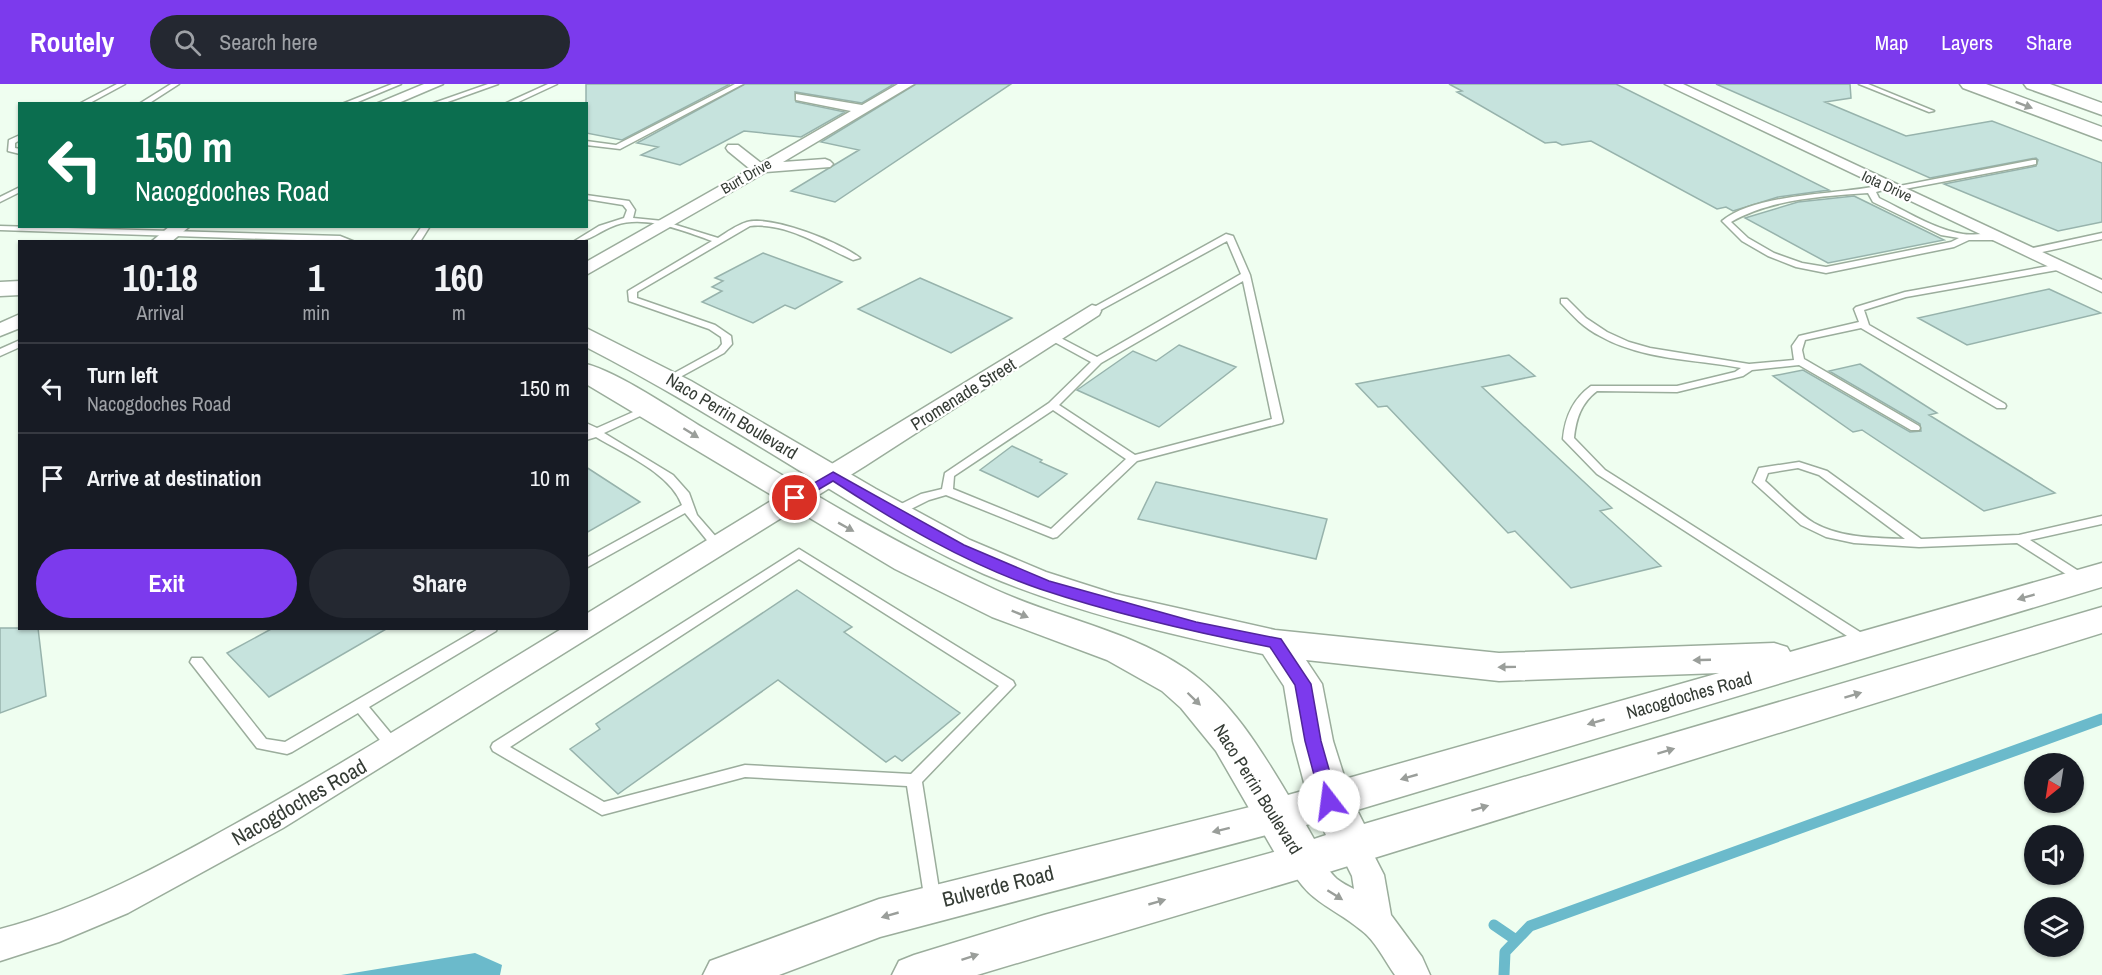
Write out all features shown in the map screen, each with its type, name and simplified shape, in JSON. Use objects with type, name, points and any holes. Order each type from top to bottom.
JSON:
[{"type":"main road","points":[[1969,84],[2102,134]]},
{"type":"main road","points":[[2009,84],[2102,118]]},
{"type":"main road","points":[[2033,84],[2102,109]]},
{"type":"main road","points":[[2071,84],[2102,94]]},
{"type":"main road","points":[[0,273],[18,272]]},
{"type":"main road","points":[[0,289],[18,288]]},
{"type":"main road","name":"Naco Perrin Boulevard","points":[[588,337],[671,379],[893,513],[960,549],[1044,585],[1196,628],[1275,643],[1499,667],[1824,655]]},
{"type":"main road","name":"Naco Perrin Boulevard","points":[[588,373],[650,407],[795,498],[956,585],[1020,614],[1116,648],[1175,681],[1220,724],[1278,816],[1303,861]]},
{"type":"main road","name":"Nacogdoches Road","points":[[1278,816],[2093,578]]},
{"type":"main road","points":[[1303,861],[2102,620]]},
{"type":"main road","points":[[1275,643],[1303,684],[1313,741],[1329,801],[1353,846]]},
{"type":"street","points":[[387,102],[436,84]]},
{"type":"street","name":"Burt Drive","points":[[588,269],[758,168],[907,84]]},
{"type":"street","name":"Iota Drive","points":[[1672,84],[2102,287]]},
{"type":"street","points":[[801,97],[863,110]]},
{"type":"street","points":[[733,148],[758,168],[825,164]]},
{"type":"street","name":"Promenade Street","points":[[833,476],[1092,311]]},
{"type":"street","points":[[1,330],[18,321]]},
{"type":"street","name":"Nacogdoches Road","points":[[588,622],[833,476]]},
{"type":"street","name":"Nacogdoches Road","points":[[0,945],[32,938],[130,898],[300,803],[574,630]]},
{"type":"street","name":"Bulverde Road","points":[[724,975],[879,918],[1278,816]]},
{"type":"street","points":[[1353,846],[1368,875],[1376,920]]},
{"type":"street","points":[[914,975],[1044,934],[1303,861],[1325,889],[1376,920],[1413,975]]},
{"type":"lane","points":[[85,102],[122,84]]},
{"type":"lane","points":[[145,102],[176,84]]},
{"type":"lane","points":[[350,102],[398,84]]},
{"type":"lane","points":[[440,102],[495,84]]},
{"type":"lane","points":[[512,102],[554,84]]},
{"type":"lane","points":[[588,144],[617,147],[740,84]]},
{"type":"lane","points":[[1862,84],[1931,111]]},
{"type":"lane","points":[[18,138],[12,142],[11,149],[18,151]]},
{"type":"lane","points":[[1967,237],[1954,244],[1826,270],[1808,269],[1768,253],[1732,228],[1726,220],[1735,214],[1759,207],[1871,191],[2033,162]]},
{"type":"lane","points":[[0,200],[18,190]]},
{"type":"lane","points":[[1871,191],[1876,200],[1944,233],[1967,237],[1996,237]]},
{"type":"lane","points":[[588,197],[626,203],[631,210],[628,220]]},
{"type":"lane","points":[[581,240],[612,223],[628,220],[663,225],[720,241]]},
{"type":"lane","points":[[671,379],[721,351],[727,344],[726,336],[712,327],[632,299],[633,291],[759,221],[775,225],[856,258]]},
{"type":"lane","points":[[0,228],[223,234],[297,240]]},
{"type":"lane","points":[[223,234],[230,228]]},
{"type":"lane","points":[[893,513],[925,497],[946,491],[1053,534],[1133,459],[1278,421],[1246,275],[1229,236],[1092,311]]},
{"type":"lane","points":[[2028,252],[2102,236]]},
{"type":"lane","points":[[2001,406],[1864,324],[1859,309],[1905,295],[2060,267]]},
{"type":"lane","points":[[946,491],[950,475],[1053,405],[1097,361],[1246,275]]},
{"type":"lane","points":[[1564,301],[1590,327],[1641,349],[1663,355],[1724,361],[1749,367],[1801,362],[1915,428]]},
{"type":"lane","points":[[1801,362],[1797,349],[1802,338],[1864,324]]},
{"type":"lane","points":[[1052,337],[1097,361]]},
{"type":"lane","points":[[0,353],[18,344]]},
{"type":"lane","points":[[1749,367],[1739,374],[1677,388],[1595,388],[1576,407],[1568,439],[1600,472],[1867,643]]},
{"type":"lane","points":[[1053,405],[1133,459]]},
{"type":"lane","points":[[588,436],[650,407]]},
{"type":"lane","points":[[588,427],[669,477],[683,493],[692,516],[718,546]]},
{"type":"lane","points":[[1919,543],[1823,473],[1799,465],[1762,470],[1760,482],[1812,528],[1837,538],[1919,543],[2019,539],[2101,520]]},
{"type":"lane","points":[[588,563],[688,506]]},
{"type":"lane","points":[[2019,539],[2093,578]]},
{"type":"lane","points":[[799,553],[1008,685],[914,780],[745,771],[602,808],[498,747],[799,553]]},
{"type":"lane","points":[[197,662],[262,744],[287,748],[488,630]]},
{"type":"lane","points":[[360,705],[393,746]]},
{"type":"lane","points":[[914,780],[933,903]]},
{"type":"water","points":[[475,953],[502,965],[500,975],[341,975]]},
{"type":"building","points":[[586,84],[730,84],[622,140],[588,133],[588,102],[586,102]]},
{"type":"building","points":[[745,84],[894,84],[862,103],[795,92],[796,102],[845,112],[801,137],[744,131],[680,165],[641,155],[658,147],[637,143]]},
{"type":"building","points":[[916,84],[1011,84],[835,202],[791,191],[859,150],[821,142]]},
{"type":"building","points":[[1449,84],[1616,84],[1829,190],[1778,197],[1733,211],[1726,207],[1717,209],[1591,141],[1562,145],[1556,142],[1545,143],[1457,92],[1462,91]]},
{"type":"building","points":[[1716,84],[1850,84],[1851,98],[1825,102],[1906,136],[1992,121],[2102,163],[2102,222],[2058,231],[1944,184],[2036,166],[2038,160],[2036,158],[1930,178]]},
{"type":"building","points":[[1854,196],[1944,240],[1828,263],[1745,218],[1798,202]]},
{"type":"building","points":[[763,253],[842,282],[795,309],[785,305],[753,323],[702,302],[722,291],[712,287],[723,281],[715,278]]},
{"type":"building","points":[[920,278],[1012,318],[951,353],[858,309]]},
{"type":"building","points":[[2049,289],[2101,313],[1967,345],[1918,318]]},
{"type":"building","points":[[1179,345],[1236,367],[1159,427],[1077,390],[1133,351],[1156,361]]},
{"type":"building","points":[[1509,355],[1535,376],[1482,387],[1612,508],[1600,511],[1661,566],[1571,588],[1515,531],[1508,533],[1387,406],[1378,407],[1356,384]]},
{"type":"building","points":[[1860,364],[1937,413],[1929,415],[2055,493],[1984,511],[1862,430],[1853,432],[1773,376],[1803,370],[1910,432],[1921,431],[1920,424],[1829,371]]},
{"type":"building","points":[[1012,446],[1067,474],[1038,497],[980,470]]},
{"type":"building","points":[[588,468],[640,502],[588,532]]},
{"type":"building","points":[[1156,482],[1327,519],[1316,559],[1138,519]]},
{"type":"building","points":[[797,590],[852,627],[844,632],[960,713],[902,761],[895,756],[886,762],[778,680],[618,794],[570,749],[600,729],[596,724]]},
{"type":"building","points":[[0,628],[38,630],[46,696],[0,713]]},
{"type":"building","points":[[269,630],[385,630],[269,697],[227,653]]},
{"type":"waterway","points":[[1504,975],[1505,952],[1530,926],[2102,719]]},
{"type":"waterway","points":[[1494,925],[1516,940]]},
{"type":"route","points":[[795,498],[833,476],[879,506],[960,549],[1044,585],[1196,628],[1275,643],[1294,667],[1303,684],[1313,741],[1329,801]]}]
